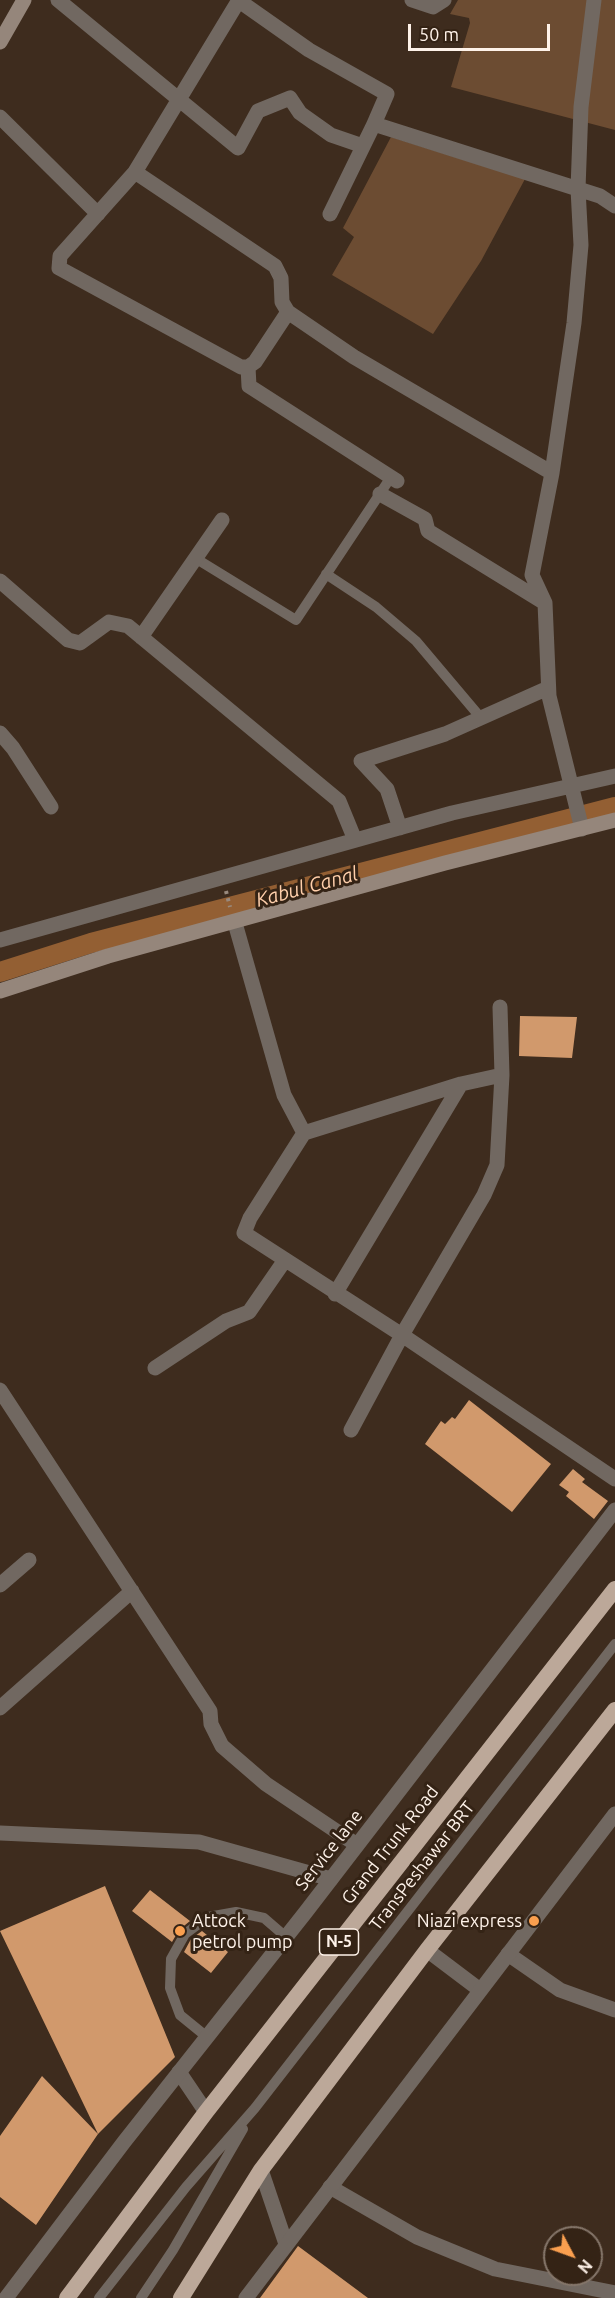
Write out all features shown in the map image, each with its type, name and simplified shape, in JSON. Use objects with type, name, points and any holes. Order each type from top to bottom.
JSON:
[{"type":"highway","name":"Grand Trunk Road","points":[[67,2298],[206,2112],[615,1589]]},
{"type":"highway","points":[[181,2298],[261,2170],[427,1950],[615,1710]]},
{"type":"main road","points":[[0,42],[24,0]]},
{"type":"main road","points":[[0,991],[108,956],[445,863],[615,820]]},
{"type":"street","points":[[58,0],[238,148],[258,111],[290,98],[300,113],[331,135],[363,146]]},
{"type":"street","points":[[249,367],[241,367],[59,268],[60,256],[135,172],[239,0],[309,50],[387,94],[330,214]]},
{"type":"street","points":[[412,0],[433,7],[444,0]]},
{"type":"street","points":[[582,828],[548,688],[545,603],[531,575],[552,473],[574,323],[581,245],[578,189],[581,107],[594,0]]},
{"type":"street","points":[[0,117],[98,214]]},
{"type":"street","points":[[374,124],[600,196],[615,206]]},
{"type":"street","points":[[135,172],[275,266],[281,278],[282,302],[288,312],[354,357],[552,473]]},
{"type":"street","points":[[288,312],[249,367],[249,386],[394,479]]},
{"type":"street","points":[[380,494],[425,519],[428,531],[545,603]]},
{"type":"street","points":[[141,637],[222,520]]},
{"type":"street","points":[[0,581],[68,640],[80,643],[109,622],[128,626],[339,801],[354,840]]},
{"type":"street","points":[[400,828],[387,789],[362,761],[445,734],[548,688]]},
{"type":"street","points":[[0,733],[13,748],[51,807]]},
{"type":"street","points":[[0,940],[354,840],[615,776]]},
{"type":"street","points":[[235,922],[284,1095],[304,1133]]},
{"type":"street","points":[[351,1430],[402,1335],[484,1195],[496,1165],[502,1075],[500,1007]]},
{"type":"street","points":[[502,1075],[461,1084],[304,1133],[250,1218],[244,1233],[335,1294],[402,1335],[615,1479]]},
{"type":"street","points":[[335,1294],[461,1084]]},
{"type":"street","points":[[155,1368],[226,1322],[249,1312],[285,1260]]},
{"type":"street","points":[[0,1390],[210,1711],[211,1724],[222,1746],[266,1784],[357,1845]]},
{"type":"street","name":"Service lane","points":[[6,2298],[615,1510]]},
{"type":"street","points":[[0,1585],[29,1560]]},
{"type":"street","points":[[0,1708],[132,1591]]},
{"type":"street","points":[[246,2298],[615,1814]]},
{"type":"street","points":[[0,1833],[199,1842],[331,1879]]},
{"type":"street","points":[[427,1950],[480,1990]]},
{"type":"street","points":[[508,1954],[560,1990],[615,2010]]},
{"type":"street","points":[[179,2072],[206,2112]]},
{"type":"street","points":[[261,2170],[286,2244]]},
{"type":"street","points":[[330,2187],[417,2237],[495,2269],[615,2293]]},
{"type":"lane","points":[[195,558],[296,620],[380,494],[394,479]]},
{"type":"lane","points":[[326,574],[376,607],[416,641],[481,718]]},
{"type":"lane","name":"TransPeshawar BRT","points":[[99,2298],[186,2187],[255,2108],[615,1644]]},
{"type":"lane","points":[[207,2037],[180,2015],[170,1988],[171,1959],[185,1934],[208,1917],[236,1912],[264,1918],[286,1937]]},
{"type":"lane","name":"TransPeshawar BRT","points":[[141,2298],[173,2250],[255,2108]]},
{"type":"path","points":[[223,878],[235,922]]},
{"type":"shaded area","points":[[458,0],[615,0],[615,130],[451,87],[470,23],[469,18],[450,14]]},
{"type":"shaded area","points":[[391,137],[525,179],[481,261],[433,334],[332,275],[354,237],[343,228]]},
{"type":"building","points":[[520,1016],[577,1017],[572,1058],[519,1056]]},
{"type":"building","points":[[469,1400],[551,1464],[512,1512],[425,1444],[441,1421],[445,1424],[452,1417],[455,1419]]},
{"type":"building","points":[[573,1469],[585,1479],[582,1482],[608,1501],[594,1519],[566,1496],[569,1492],[559,1485]]},
{"type":"building","points":[[105,1886],[175,2057],[98,2134],[0,1931]]},
{"type":"building","points":[[150,1890],[190,1921],[179,1930],[172,1942],[132,1911]]},
{"type":"building","points":[[202,1931],[228,1952],[211,1973],[184,1952],[191,1939]]},
{"type":"building","points":[[42,2076],[98,2134],[36,2225],[0,2197],[0,2136]]},
{"type":"building","points":[[298,2246],[368,2298],[260,2298]]},
{"type":"waterway","name":"Kabul Canal","points":[[0,972],[91,943],[615,807]]},
{"type":"place","name":"Niazi express","points":[[534,1921]]},
{"type":"place","name":"Attock petrol pump","points":[[180,1931]]}]
